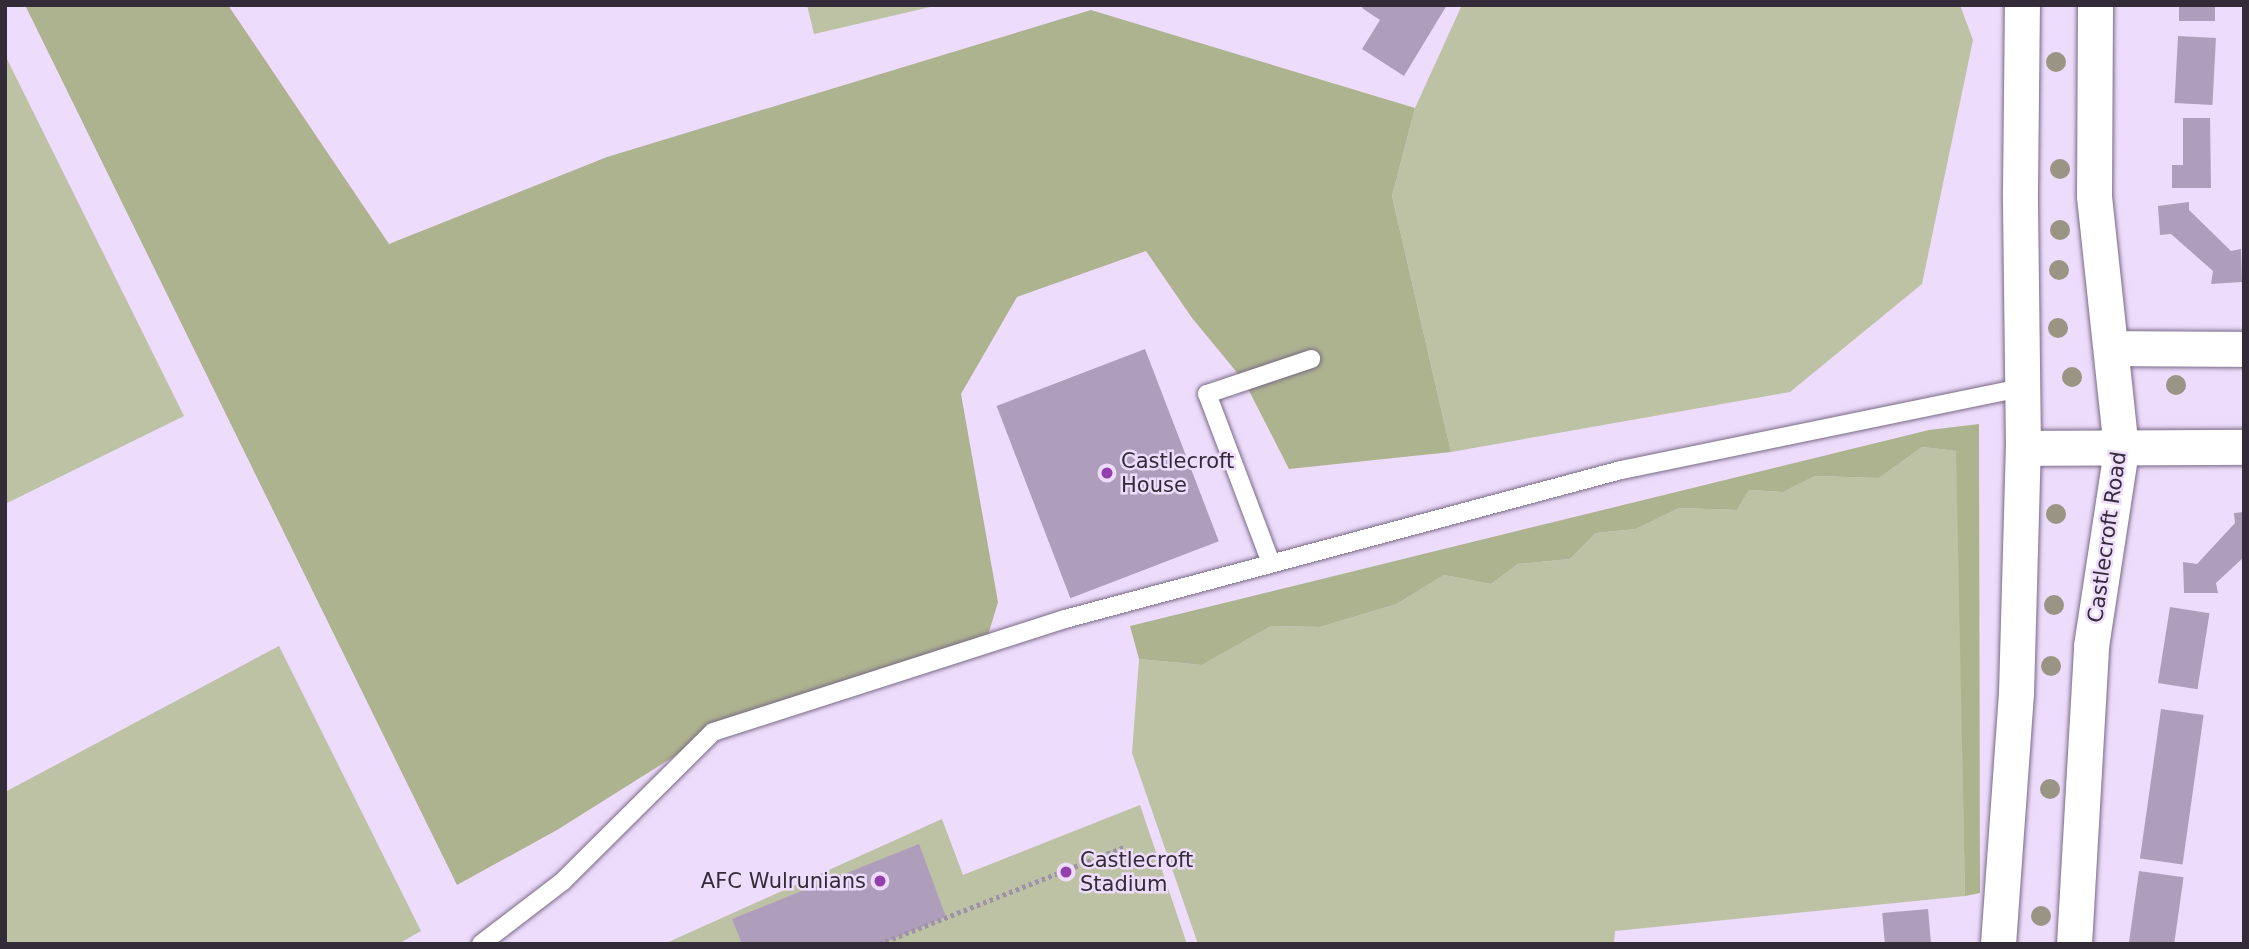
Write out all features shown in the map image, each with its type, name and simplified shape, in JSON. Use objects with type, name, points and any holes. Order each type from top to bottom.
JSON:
[{"type":"street","points":[[1998,944],[2016,693],[2023,448],[2022,5]]},
{"type":"street","name":"Castlecroft Road","points":[[2074,944],[2091,646],[2121,449],[2094,196],[2095,5]]},
{"type":"street","points":[[2112,348],[2244,349]]},
{"type":"street","points":[[2023,448],[2244,447]]},
{"type":"lane","points":[[1271,563],[1208,394],[1311,359]]},
{"type":"lane","points":[[481,944],[563,881],[713,732],[1065,619],[1621,470],[2022,388]]},
{"type":"path","points":[[879,944],[1124,847]]},
{"type":"green space","points":[[25,5],[228,5],[389,244],[607,157],[1091,10],[1415,108],[1392,196],[1451,452],[1289,469],[1244,381],[1192,318],[1146,251],[1017,297],[961,394],[998,602],[986,642],[713,732],[557,830],[457,885]]},
{"type":"green space","points":[[807,5],[939,5],[814,34]]},
{"type":"green space","points":[[1462,5],[1960,5],[1973,40],[1922,284],[1790,392],[1451,452],[1392,196],[1415,108]]},
{"type":"green space","points":[[5,55],[184,416],[5,504]]},
{"type":"green space","points":[[1979,424],[1980,893],[1965,896],[1956,451],[1922,447],[1879,478],[1815,476],[1783,492],[1749,490],[1737,510],[1679,508],[1636,529],[1596,533],[1570,559],[1518,564],[1491,584],[1444,575],[1397,604],[1320,627],[1271,626],[1202,665],[1139,659],[1130,626],[1929,430]]},
{"type":"green space","points":[[1922,447],[1957,451],[1965,896],[1615,931],[1614,944],[1198,944],[1132,753],[1139,659],[1202,665],[1271,626],[1320,627],[1397,604],[1444,575],[1491,584],[1518,564],[1570,559],[1596,533],[1636,529],[1679,508],[1737,510],[1749,490],[1783,492],[1815,476],[1879,478]]},
{"type":"green space","points":[[279,646],[421,931],[398,944],[5,944],[5,792]]},
{"type":"green space","name":"Castlecroft Stadium","points":[[1140,805],[1187,944],[664,944],[942,819],[963,875]]},
{"type":"building","points":[[1364,5],[1447,5],[1404,76],[1362,49],[1380,20],[1362,8]]},
{"type":"building","points":[[2179,5],[2215,5],[2215,21],[2179,21]]},
{"type":"building","points":[[2178,36],[2216,38],[2212,105],[2174,103]]},
{"type":"building","points":[[2183,118],[2210,118],[2211,188],[2172,188],[2172,165],[2183,165]]},
{"type":"building","points":[[2189,202],[2189,210],[2231,251],[2241,249],[2242,282],[2211,284],[2213,271],[2171,234],[2160,235],[2158,206]]},
{"type":"building","name":"Castlecroft House","points":[[1145,349],[1219,541],[1070,598],[997,406]]},
{"type":"building","points":[[2244,512],[2244,557],[2216,583],[2218,593],[2184,593],[2183,562],[2197,564],[2235,523],[2234,513]]},
{"type":"building","points":[[2170,607],[2210,613],[2197,689],[2158,683]]},
{"type":"building","points":[[2161,709],[2204,715],[2183,865],[2140,859]]},
{"type":"building","name":"AFC Wulrunians","points":[[919,844],[946,917],[880,944],[742,944],[732,919]]},
{"type":"building","points":[[2139,871],[2184,877],[2174,944],[2129,943]]},
{"type":"building","points":[[1928,909],[1931,944],[1885,944],[1882,913]]},
{"type":"place","name":"Castlecroft House","points":[[1107,473]]},
{"type":"place","name":"Castlecroft Stadium","points":[[1066,872]]},
{"type":"place","name":"AFC Wulrunians","points":[[880,881]]}]
